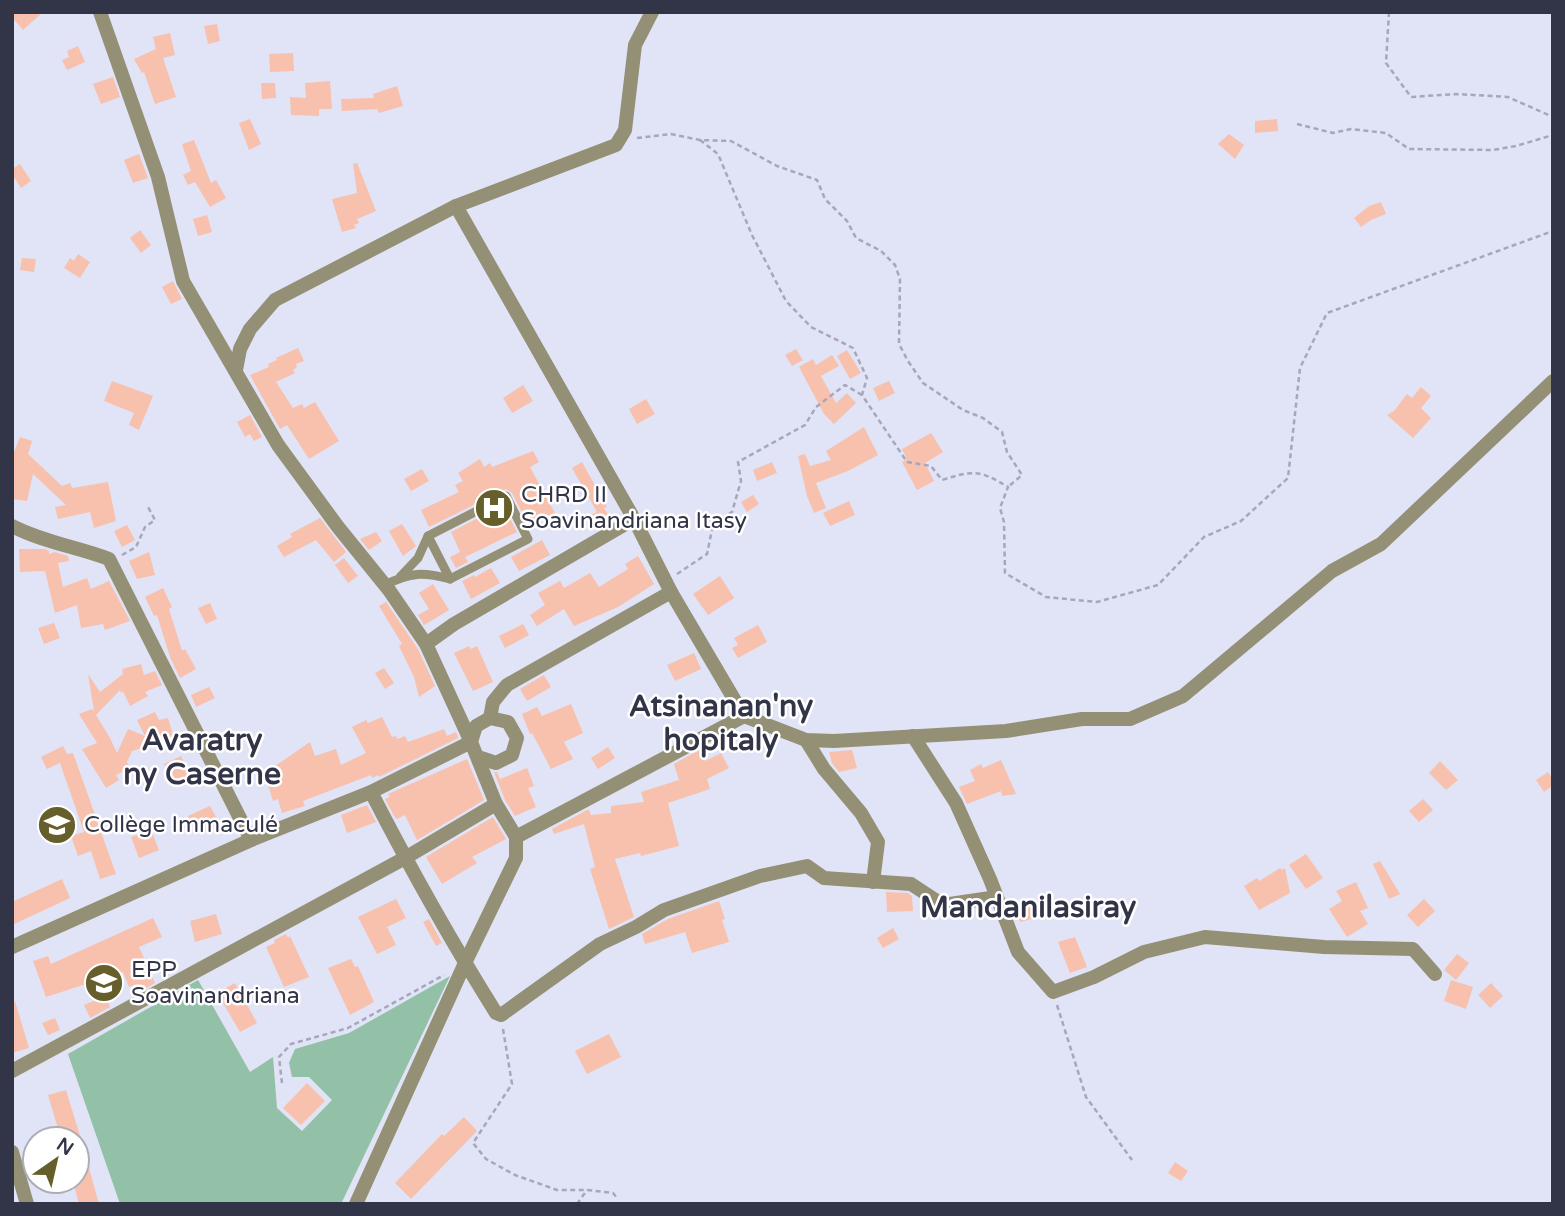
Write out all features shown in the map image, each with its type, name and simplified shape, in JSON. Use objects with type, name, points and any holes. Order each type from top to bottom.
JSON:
[{"type":"street","points":[[100,12],[158,177],[183,281],[278,445],[338,527],[385,585],[426,644],[478,757],[496,804],[516,837],[516,859],[465,963],[356,1204]]},
{"type":"street","points":[[236,370],[240,349],[250,329],[275,300],[456,206],[616,145],[625,130],[635,45],[652,12]]},
{"type":"street","points":[[456,206],[634,519],[668,586],[744,716],[806,740],[834,741],[1006,731],[1082,719],[1130,719],[1183,696],[1332,571],[1381,544],[1553,381]]},
{"type":"street","points":[[426,644],[454,624],[634,519]]},
{"type":"street","points":[[12,526],[36,538],[83,549],[109,559],[251,840]]},
{"type":"street","points":[[490,718],[493,702],[507,685],[668,586]]},
{"type":"street","points":[[516,837],[744,716]]},
{"type":"street","points":[[12,947],[251,840],[371,792],[471,742],[476,726],[490,718],[508,722],[517,738],[512,755],[496,763],[478,757]]},
{"type":"street","points":[[913,736],[956,803],[1018,952],[1053,992],[1094,977],[1144,952],[1205,937],[1310,947],[1413,949],[1436,974]]},
{"type":"street","points":[[806,740],[824,769],[861,813],[878,842],[873,881]]},
{"type":"street","points":[[371,792],[465,963],[496,1013],[501,1015],[600,944],[664,911],[760,876],[807,866],[824,878],[911,884],[943,905],[997,897]]},
{"type":"street","points":[[12,1071],[405,858],[496,804]]},
{"type":"street","points":[[12,1152],[27,1204]]},
{"type":"lane","points":[[385,585],[400,577],[418,558],[428,536],[506,496],[528,539],[450,579],[426,573],[400,577]]},
{"type":"lane","points":[[428,536],[450,579]]},
{"type":"path","points":[[1389,12],[1386,63],[1411,97],[1456,94],[1508,97],[1553,117]]},
{"type":"path","points":[[1297,124],[1333,133],[1352,129],[1386,133],[1409,149],[1493,150],[1553,135]]},
{"type":"path","points":[[616,145],[638,137],[671,134],[700,140],[732,141],[777,166],[817,180],[825,199],[847,221],[856,238],[881,251],[895,265],[900,279],[899,344],[923,383],[1002,432],[1007,452],[1022,475],[1008,487],[1000,508],[1004,522],[1004,573],[1046,597],[1097,602],[1158,585],[1204,537],[1241,521],[1288,478],[1300,369],[1327,313],[1553,231]]},
{"type":"path","points":[[700,140],[718,154],[752,235],[786,301],[811,327],[853,348],[867,378],[862,395]]},
{"type":"path","points":[[668,586],[708,554],[712,525],[732,512],[741,481],[738,462],[805,425],[816,407],[845,385],[862,395],[907,462],[931,466],[942,480],[968,471],[987,474],[1008,487]]},
{"type":"path","points":[[109,559],[136,547],[145,527],[155,520],[148,508]]},
{"type":"path","points":[[282,1083],[279,1058],[290,1044],[348,1028],[465,963]]},
{"type":"path","points":[[1053,992],[1086,1097],[1132,1160]]},
{"type":"path","points":[[501,1015],[512,1084],[473,1143],[486,1159],[515,1175],[557,1191],[613,1193],[618,1199]]},
{"type":"path","points":[[577,1204],[587,1190]]},
{"type":"green space","points":[[450,976],[341,1204],[120,1204],[68,1054],[198,980],[250,1072],[273,1057],[277,1108],[302,1131],[332,1100],[309,1077],[292,1077],[289,1063],[295,1049],[349,1033]]},
{"type":"building","points":[[12,12],[43,12],[23,30],[12,17]]},
{"type":"building","points":[[217,24],[220,41],[208,44],[204,26]]},
{"type":"building","points":[[170,33],[175,55],[163,58],[176,97],[155,104],[144,72],[142,73],[134,59],[156,49],[153,37]]},
{"type":"building","points":[[78,46],[85,62],[67,70],[62,60],[69,57],[67,51]]},
{"type":"building","points":[[293,53],[294,71],[270,72],[269,54]]},
{"type":"building","points":[[113,77],[120,97],[101,104],[93,84]]},
{"type":"building","points":[[330,81],[332,109],[319,109],[319,116],[291,115],[290,97],[306,98],[305,83]]},
{"type":"building","points":[[261,83],[275,83],[276,98],[262,99]]},
{"type":"building","points":[[397,86],[403,106],[379,113],[377,109],[342,111],[341,99],[374,98],[373,94]]},
{"type":"building","points":[[250,119],[261,144],[249,150],[239,123]]},
{"type":"building","points":[[1277,119],[1278,131],[1255,133],[1255,121]]},
{"type":"building","points":[[1229,134],[1244,145],[1235,159],[1218,144]]},
{"type":"building","points":[[194,140],[211,183],[216,180],[226,198],[210,207],[195,182],[188,185],[183,175],[191,171],[182,144]]},
{"type":"building","points":[[139,154],[148,178],[133,183],[124,160]]},
{"type":"building","points":[[357,163],[376,211],[357,219],[359,223],[354,225],[356,228],[342,232],[332,199],[357,193],[353,164]]},
{"type":"building","points":[[20,164],[31,181],[21,188],[12,174],[12,169]]},
{"type":"building","points":[[1381,202],[1386,214],[1361,227],[1354,218],[1369,206]]},
{"type":"building","points":[[207,215],[212,232],[198,236],[193,219]]},
{"type":"building","points":[[140,230],[151,245],[141,253],[130,238]]},
{"type":"building","points":[[78,254],[90,262],[80,278],[64,268],[70,258],[74,261]]},
{"type":"building","points":[[22,258],[36,259],[34,272],[20,270]]},
{"type":"building","points":[[173,281],[182,299],[171,304],[162,287]]},
{"type":"building","points":[[298,348],[304,361],[296,364],[297,367],[293,370],[295,373],[276,382],[293,408],[302,404],[304,408],[315,402],[339,441],[309,459],[287,425],[280,429],[250,375],[269,367],[268,364],[277,360],[276,358]]},
{"type":"building","points":[[796,349],[803,360],[792,366],[785,355]]},
{"type":"building","points":[[847,350],[861,373],[850,379],[837,356]]},
{"type":"building","points":[[832,355],[839,366],[821,376],[836,403],[847,393],[856,403],[834,424],[824,414],[799,367],[813,359],[816,365]]},
{"type":"building","points":[[112,381],[153,396],[139,430],[129,425],[134,413],[104,401]]},
{"type":"building","points":[[889,381],[895,393],[879,401],[873,388]]},
{"type":"building","points":[[523,385],[533,401],[512,413],[503,398]]},
{"type":"building","points":[[1421,387],[1431,396],[1421,408],[1431,418],[1413,438],[1387,415],[1394,411],[1407,394],[1412,398]]},
{"type":"building","points":[[646,399],[655,414],[637,424],[629,409]]},
{"type":"building","points":[[250,415],[262,437],[254,441],[250,434],[245,437],[237,422]]},
{"type":"building","points":[[864,427],[878,455],[848,471],[816,483],[826,508],[814,513],[807,496],[798,456],[805,454],[810,466],[831,460],[826,451]]},
{"type":"building","points":[[931,433],[943,452],[925,463],[934,481],[917,490],[902,462],[907,459],[902,449]]},
{"type":"building","points":[[20,437],[32,441],[28,454],[62,486],[70,483],[72,488],[108,482],[116,521],[94,528],[90,512],[58,519],[55,507],[66,505],[33,474],[27,501],[12,499],[12,457]]},
{"type":"building","points":[[533,451],[539,462],[530,467],[555,513],[529,526],[512,493],[506,489],[429,527],[421,510],[459,492],[455,485],[463,481],[458,473],[480,459],[484,467],[490,463],[492,467]]},
{"type":"building","points":[[582,462],[607,507],[604,508],[610,518],[595,526],[589,516],[597,512],[572,468]]},
{"type":"building","points":[[772,462],[777,473],[757,481],[753,470]]},
{"type":"building","points":[[422,469],[429,481],[411,491],[404,479]]},
{"type":"building","points":[[753,495],[759,504],[747,512],[741,502]]},
{"type":"building","points":[[849,501],[855,515],[830,526],[823,513]]},
{"type":"building","points":[[503,505],[517,532],[465,557],[468,562],[456,568],[450,557],[460,552],[451,532]]},
{"type":"building","points":[[320,518],[346,552],[334,562],[316,540],[284,557],[277,546],[292,537],[290,534]]},
{"type":"building","points":[[402,524],[416,546],[403,556],[389,531]]},
{"type":"building","points":[[127,525],[135,540],[122,547],[114,531]]},
{"type":"building","points":[[376,532],[382,541],[369,550],[360,539]]},
{"type":"building","points":[[542,540],[550,555],[519,571],[511,557]]},
{"type":"building","points":[[19,549],[45,549],[49,554],[55,552],[68,556],[69,561],[58,563],[63,587],[87,578],[91,589],[109,581],[130,621],[105,630],[103,624],[81,628],[77,605],[55,613],[45,571],[20,572]]},
{"type":"building","points":[[149,552],[155,575],[137,579],[129,561]]},
{"type":"building","points":[[638,556],[654,584],[618,607],[574,626],[564,609],[537,626],[530,615],[545,605],[538,593],[560,581],[564,588],[590,573],[599,587],[628,569],[625,564]]},
{"type":"building","points":[[344,558],[358,576],[348,583],[335,565]]},
{"type":"building","points":[[491,568],[500,583],[471,599],[462,581]]},
{"type":"building","points":[[720,576],[734,598],[708,615],[693,594]]},
{"type":"building","points":[[433,584],[449,610],[424,625],[418,615],[429,609],[419,593]]},
{"type":"building","points":[[163,588],[172,607],[169,609],[182,651],[185,649],[196,669],[180,678],[170,657],[157,615],[154,616],[145,597]]},
{"type":"building","points":[[386,602],[418,649],[435,686],[419,697],[414,677],[399,646],[402,644],[379,606]]},
{"type":"building","points":[[210,603],[217,619],[206,624],[198,608]]},
{"type":"building","points":[[54,623],[60,638],[44,644],[38,628]]},
{"type":"building","points":[[523,624],[529,635],[505,648],[499,636]]},
{"type":"building","points":[[758,625],[767,642],[738,658],[732,648],[738,645],[734,638]]},
{"type":"building","points":[[469,646],[470,649],[477,646],[493,682],[473,691],[454,653]]},
{"type":"building","points":[[694,653],[701,669],[675,681],[667,665]]},
{"type":"building","points":[[141,664],[144,675],[155,671],[162,685],[145,692],[148,696],[130,706],[120,690],[96,715],[117,753],[128,729],[145,736],[137,720],[155,712],[159,720],[168,718],[174,738],[132,751],[127,762],[130,768],[116,775],[119,780],[106,788],[82,749],[97,743],[79,714],[92,709],[94,711],[88,674],[100,692],[123,674],[122,669]]},
{"type":"building","points":[[384,668],[394,683],[385,689],[375,673]]},
{"type":"building","points":[[544,675],[551,687],[527,701],[520,689]]},
{"type":"building","points":[[209,687],[215,698],[196,707],[191,695]]},
{"type":"building","points":[[571,704],[583,733],[564,742],[573,759],[551,769],[532,733],[530,734],[522,714],[537,707],[542,716]]},
{"type":"building","points":[[382,717],[392,737],[396,736],[397,739],[405,736],[408,742],[444,729],[447,736],[456,732],[458,738],[379,777],[378,775],[372,778],[371,775],[303,801],[305,806],[282,813],[278,799],[273,801],[262,775],[310,742],[315,756],[336,749],[341,765],[366,753],[352,727],[366,720],[368,723]]},
{"type":"building","points":[[63,746],[67,754],[73,753],[116,874],[100,879],[91,851],[78,856],[71,836],[84,832],[60,763],[47,769],[41,757]]},
{"type":"building","points":[[608,747],[615,758],[598,769],[591,758]]},
{"type":"building","points":[[701,749],[705,761],[721,753],[729,768],[707,779],[710,789],[668,803],[679,846],[641,856],[640,853],[615,859],[634,917],[609,929],[590,869],[595,867],[584,824],[554,834],[552,829],[587,810],[591,815],[611,813],[611,806],[644,802],[641,792],[679,780],[674,764]]},
{"type":"building","points":[[852,750],[857,768],[839,772],[832,763],[829,752]]},
{"type":"building","points":[[181,756],[190,775],[172,783],[164,764]]},
{"type":"building","points":[[467,759],[484,800],[417,840],[405,815],[397,819],[394,816],[385,799],[390,797],[388,794]]},
{"type":"building","points":[[1001,760],[1016,794],[1002,796],[1001,791],[967,804],[959,787],[975,781],[970,770],[981,764],[983,768]]},
{"type":"building","points":[[1440,761],[1458,780],[1446,790],[1429,773]]},
{"type":"building","points":[[527,768],[534,786],[528,788],[536,807],[515,816],[505,800],[494,772],[497,772],[500,779]]},
{"type":"building","points":[[1548,772],[1553,785],[1544,792],[1536,780]]},
{"type":"building","points":[[1423,799],[1433,810],[1419,822],[1409,811]]},
{"type":"building","points":[[367,805],[376,822],[347,833],[341,815]]},
{"type":"building","points":[[210,806],[220,824],[197,835],[188,816]]},
{"type":"building","points":[[493,817],[506,839],[472,857],[477,863],[442,884],[426,857]]},
{"type":"building","points":[[151,830],[159,850],[139,858],[131,837]]},
{"type":"building","points":[[1306,854],[1323,878],[1306,889],[1289,865]]},
{"type":"building","points":[[1380,861],[1400,894],[1389,899],[1373,864]]},
{"type":"building","points":[[1280,868],[1285,868],[1290,893],[1259,910],[1244,886],[1257,878],[1259,881]]},
{"type":"building","points":[[62,879],[70,898],[12,925],[12,902]]},
{"type":"building","points":[[1356,882],[1368,908],[1360,911],[1368,924],[1347,937],[1329,909],[1342,901],[1336,891]]},
{"type":"building","points":[[886,892],[908,893],[912,896],[913,911],[887,912]]},
{"type":"building","points":[[396,899],[406,918],[387,927],[396,945],[377,954],[358,917]]},
{"type":"building","points":[[1424,899],[1435,911],[1418,927],[1407,915]]},
{"type":"building","points":[[719,901],[729,942],[692,953],[685,932],[645,944],[642,934],[668,919]]},
{"type":"building","points":[[1036,906],[1039,917],[1020,922],[1017,910]]},
{"type":"building","points":[[216,914],[222,934],[195,942],[190,921]]},
{"type":"building","points":[[153,918],[162,937],[139,947],[155,983],[135,994],[123,972],[46,997],[33,961],[48,956],[51,964]]},
{"type":"building","points":[[429,919],[442,943],[436,946],[423,922]]},
{"type":"building","points":[[893,928],[899,939],[883,948],[877,938]]},
{"type":"building","points":[[286,934],[288,938],[290,936],[309,977],[284,987],[266,947]]},
{"type":"building","points":[[1075,937],[1087,967],[1070,973],[1058,942]]},
{"type":"building","points":[[1457,954],[1469,963],[1456,980],[1444,970]]},
{"type":"building","points":[[351,959],[355,967],[358,966],[374,1002],[350,1015],[328,968]]},
{"type":"building","points":[[1451,980],[1473,987],[1466,1009],[1444,1001]]},
{"type":"building","points":[[235,983],[257,1023],[240,1032],[217,993]]},
{"type":"building","points":[[1491,983],[1503,996],[1490,1008],[1478,995]]},
{"type":"building","points":[[105,996],[110,1007],[90,1018],[84,1005]]},
{"type":"building","points":[[15,1001],[29,1048],[12,1053],[12,1002]]},
{"type":"building","points":[[55,1018],[60,1030],[48,1035],[42,1023]]},
{"type":"building","points":[[609,1034],[621,1057],[587,1074],[575,1051]]},
{"type":"building","points":[[307,1083],[325,1101],[301,1125],[283,1108]]},
{"type":"building","points":[[66,1090],[77,1125],[57,1125],[48,1095]]},
{"type":"building","points":[[464,1117],[477,1131],[411,1199],[395,1183],[442,1134],[444,1136]]},
{"type":"building","points":[[1175,1162],[1188,1171],[1181,1181],[1168,1173]]},
{"type":"building","points":[[91,1175],[99,1204],[79,1204],[77,1195],[91,1195]]},
{"type":"place","name":"CHRD II Soavinandriana Itasy","points":[[494,508]]},
{"type":"place","name":"Collège Immaculé","points":[[57,825]]},
{"type":"place","name":"EPP Soavinandriana","points":[[104,983]]},
{"type":"district","name":"Atsinanan'ny hopitaly","points":[[721,723]]},
{"type":"district","name":"Avaratry ny Caserne","points":[[202,757]]},
{"type":"district","name":"Mandanilasiray","points":[[1028,907]]}]
